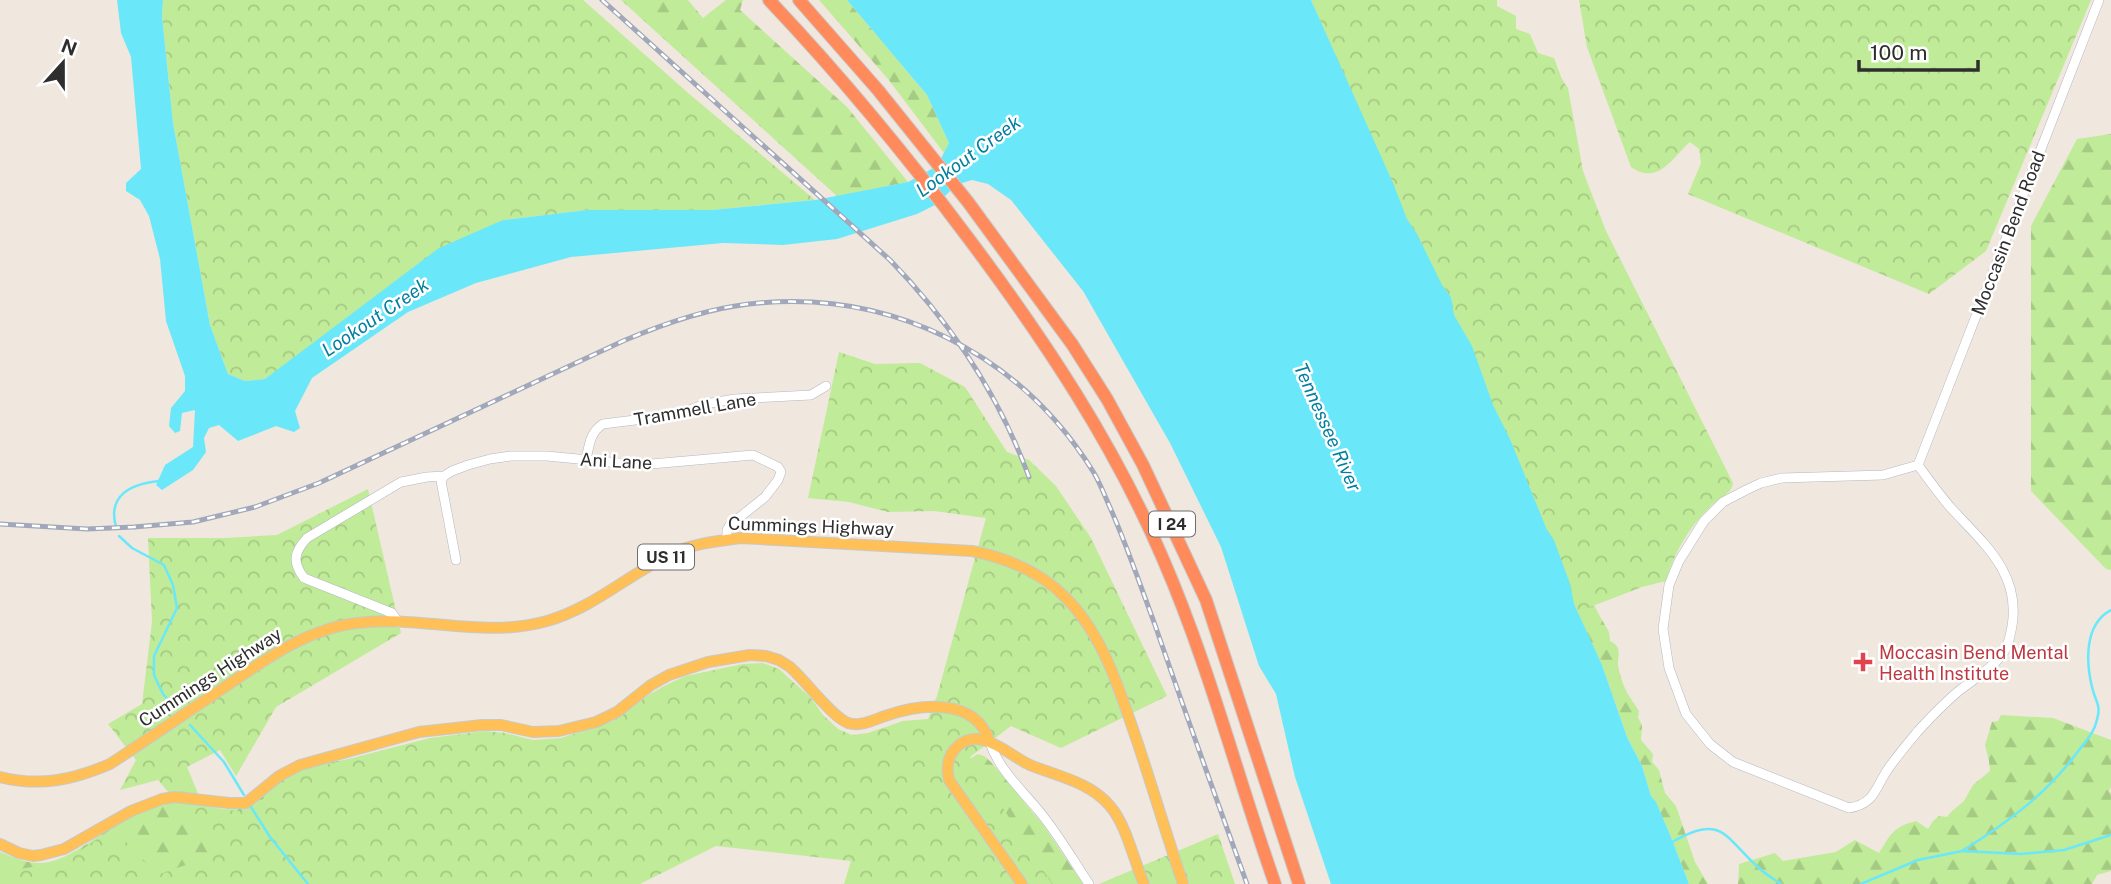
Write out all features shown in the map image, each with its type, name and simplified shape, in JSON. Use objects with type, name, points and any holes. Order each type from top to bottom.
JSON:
[{"type":"highway","name":"I 24","points":[[769,0],[852,92],[952,216],[1060,366],[1104,440],[1139,505],[1189,623],[1275,884]]},
{"type":"highway","name":"I 24","points":[[799,0],[968,202],[1072,344],[1107,399],[1143,465],[1206,600],[1299,884]]},
{"type":"main road","name":"Cummings Highway","points":[[0,777],[41,782],[69,779],[110,764],[253,667],[292,644],[331,628],[356,623],[398,622],[496,628],[546,621],[596,600],[678,552],[727,540],[773,539],[972,551],[990,554],[1021,566],[1052,586],[1076,608],[1101,648],[1130,721],[1183,884]]},
{"type":"main road","points":[[0,844],[19,853],[41,855],[72,845],[131,811],[162,799],[175,797],[246,803],[279,776],[300,765],[419,732],[482,725],[501,725],[533,732],[559,731],[596,722],[617,712],[651,685],[669,675],[708,662],[750,655],[766,656],[790,667],[846,722],[861,724],[911,709],[953,709],[971,716],[986,732],[989,740]]},
{"type":"main road","points":[[1022,884],[954,788],[947,770],[948,761],[958,746],[974,739],[989,740],[1024,762],[1082,785],[1099,795],[1118,818],[1144,884]]},
{"type":"street","name":"Moccasin Bend Road","points":[[1918,465],[2099,0]]},
{"type":"street","name":"Trammell Lane","points":[[586,460],[592,436],[603,424],[680,414],[705,404],[735,399],[811,395],[826,386]]},
{"type":"street","name":"Ani Lane","points":[[398,622],[392,613],[304,578],[298,570],[295,558],[298,548],[307,538],[401,482],[444,476],[490,459],[547,456],[640,465],[753,455],[778,467],[780,472],[775,486],[752,509],[730,525],[727,540]]},
{"type":"street","points":[[1918,465],[1950,506],[1992,551],[2003,569],[2011,588],[2014,613],[2005,651],[1918,731],[1887,770],[1873,796],[1861,806],[1849,808],[1733,762],[1710,744],[1686,714],[1669,668],[1663,629],[1669,585],[1679,561],[1704,521],[1723,502],[1761,483],[1782,478],[1883,475],[1918,465]]},
{"type":"street","points":[[444,476],[441,481],[456,560]]},
{"type":"street","points":[[989,740],[993,754],[1002,767],[1040,812],[1089,884]]},
{"type":"green space","points":[[163,0],[583,0],[815,200],[711,210],[587,210],[503,220],[265,379],[245,381],[228,374],[210,325],[173,123],[162,16]]},
{"type":"green space","points":[[621,0],[688,0],[703,18],[726,0],[743,0],[740,10],[847,107],[908,182],[837,196]]},
{"type":"green space","points":[[819,0],[847,0],[927,95],[949,143],[944,153],[888,79]]},
{"type":"green space","points":[[1311,0],[1609,632],[1610,641],[1618,648],[1618,666],[1622,681],[1639,711],[1641,740],[1653,754],[1652,762],[1659,770],[1665,793],[1676,806],[1695,862],[1708,884],[1689,884],[1671,837],[1651,796],[1642,766],[1627,737],[1602,665]]},
{"type":"green space","points":[[1311,0],[1497,0],[1497,6],[1516,16],[1516,29],[1530,34],[1538,53],[1554,58],[1568,88],[1583,171],[1606,231],[1733,483],[1728,493],[1696,522],[1678,550],[1666,581],[1642,587],[1577,612],[1554,540],[1534,501],[1529,482],[1454,315],[1451,297],[1407,219]]},
{"type":"green space","points":[[1579,0],[2091,0],[1986,251],[1929,294],[1688,194],[1701,163],[1699,149],[1690,142],[1657,172],[1641,172],[1631,167],[1587,47]]},
{"type":"green space","points":[[2111,134],[2111,570],[2106,569],[2031,491],[2031,226],[2077,139]]},
{"type":"green space","points":[[839,352],[875,364],[920,363],[965,387],[1007,452],[1029,460],[1056,486],[1091,538],[1167,696],[1061,748],[1011,726],[970,757],[1052,884],[844,884],[851,861],[716,846],[640,884],[0,884],[0,872],[39,866],[74,855],[113,828],[157,875],[220,853],[158,780],[120,790],[136,760],[108,724],[142,704],[152,622],[148,538],[277,535],[368,489],[401,633],[276,707],[236,776],[220,750],[187,767],[204,808],[248,812],[278,786],[306,770],[430,738],[485,731],[533,740],[561,738],[613,721],[650,694],[686,676],[743,664],[763,663],[779,669],[811,698],[823,715],[838,729],[852,735],[868,733],[903,721],[928,719],[937,696],[986,518],[934,511],[888,512],[849,502],[808,498]]},
{"type":"green space","points":[[2001,715],[2053,718],[2111,740],[2111,871],[2097,875],[2092,884],[1738,884],[1739,864],[1775,853],[1783,861],[1836,852],[1855,840],[1879,853],[1890,836],[1902,826],[1916,821],[1928,829],[1939,816],[1947,817],[1964,801],[1973,785],[1990,771],[1985,745],[1992,722],[1998,721]]},
{"type":"green space","points":[[978,754],[991,762],[1044,826],[1083,884],[1030,884],[963,763]]},
{"type":"green space","points":[[366,756],[369,884],[0,884],[0,852],[31,862],[55,861],[129,818],[161,803],[180,801],[226,809],[245,807],[258,800],[274,784],[295,772]]},
{"type":"green space","points":[[1218,834],[1235,884],[1099,884]]},
{"type":"water","points":[[117,0],[163,0],[162,16],[173,123],[210,325],[228,374],[245,381],[265,379],[439,248],[503,220],[587,210],[711,210],[815,200],[908,182],[937,166],[949,143],[927,95],[847,0],[1311,0],[1407,219],[1451,297],[1454,315],[1472,346],[1493,405],[1510,439],[1547,530],[1554,540],[1570,584],[1574,604],[1602,665],[1627,737],[1642,766],[1651,796],[1656,802],[1689,884],[1331,884],[1295,777],[1276,694],[1259,666],[1221,547],[1170,443],[1083,291],[1011,200],[988,184],[972,180],[956,185],[937,204],[917,214],[837,239],[783,245],[723,243],[571,257],[476,283],[408,312],[312,378],[295,411],[300,428],[294,432],[276,426],[238,441],[219,425],[209,428],[204,438],[206,452],[193,470],[162,490],[156,485],[165,465],[193,447],[195,410],[182,413],[180,431],[175,433],[169,426],[171,408],[185,391],[185,376],[166,321],[160,259],[149,216],[140,200],[126,191],[126,183],[141,169],[131,57],[121,33]]},
{"type":"waterway","points":[[116,527],[114,516],[118,499],[131,488],[159,481]]},
{"type":"waterway","points":[[119,536],[132,548],[164,565],[173,585],[177,608],[154,656],[154,675],[163,694],[174,707]]},
{"type":"waterway","points":[[1962,851],[2011,818],[2040,793],[2067,766],[2091,734],[2098,717],[2098,708],[2090,677],[2089,644],[2096,624],[2111,610]]},
{"type":"waterway","points":[[190,725],[224,762],[244,795]]},
{"type":"waterway","points":[[251,807],[270,837],[308,884]]},
{"type":"waterway","points":[[1672,842],[1702,829],[1722,832],[1761,870],[1781,884]]},
{"type":"waterway","points":[[1861,884],[1918,860],[1962,851],[2021,854],[2064,850],[2111,835]]},
{"type":"railway","points":[[602,0],[890,260],[912,284],[953,335],[988,389],[1029,477]]},
{"type":"railway","points":[[0,524],[87,529],[134,527],[193,522],[255,507],[319,483],[623,341],[700,313],[749,304],[801,302],[852,307],[901,319],[947,338],[989,363],[1029,394],[1064,431],[1094,473],[1134,568],[1247,884]]},
{"type":"place","name":"Moccasin Bend Mental Health Institute","points":[[1863,662]]},
{"type":"water label","name":"Lookout Creek","points":[[968,156]]},
{"type":"water label","name":"Lookout Creek","points":[[375,317]]},
{"type":"water label","name":"Tennessee River","points":[[1328,427]]}]
